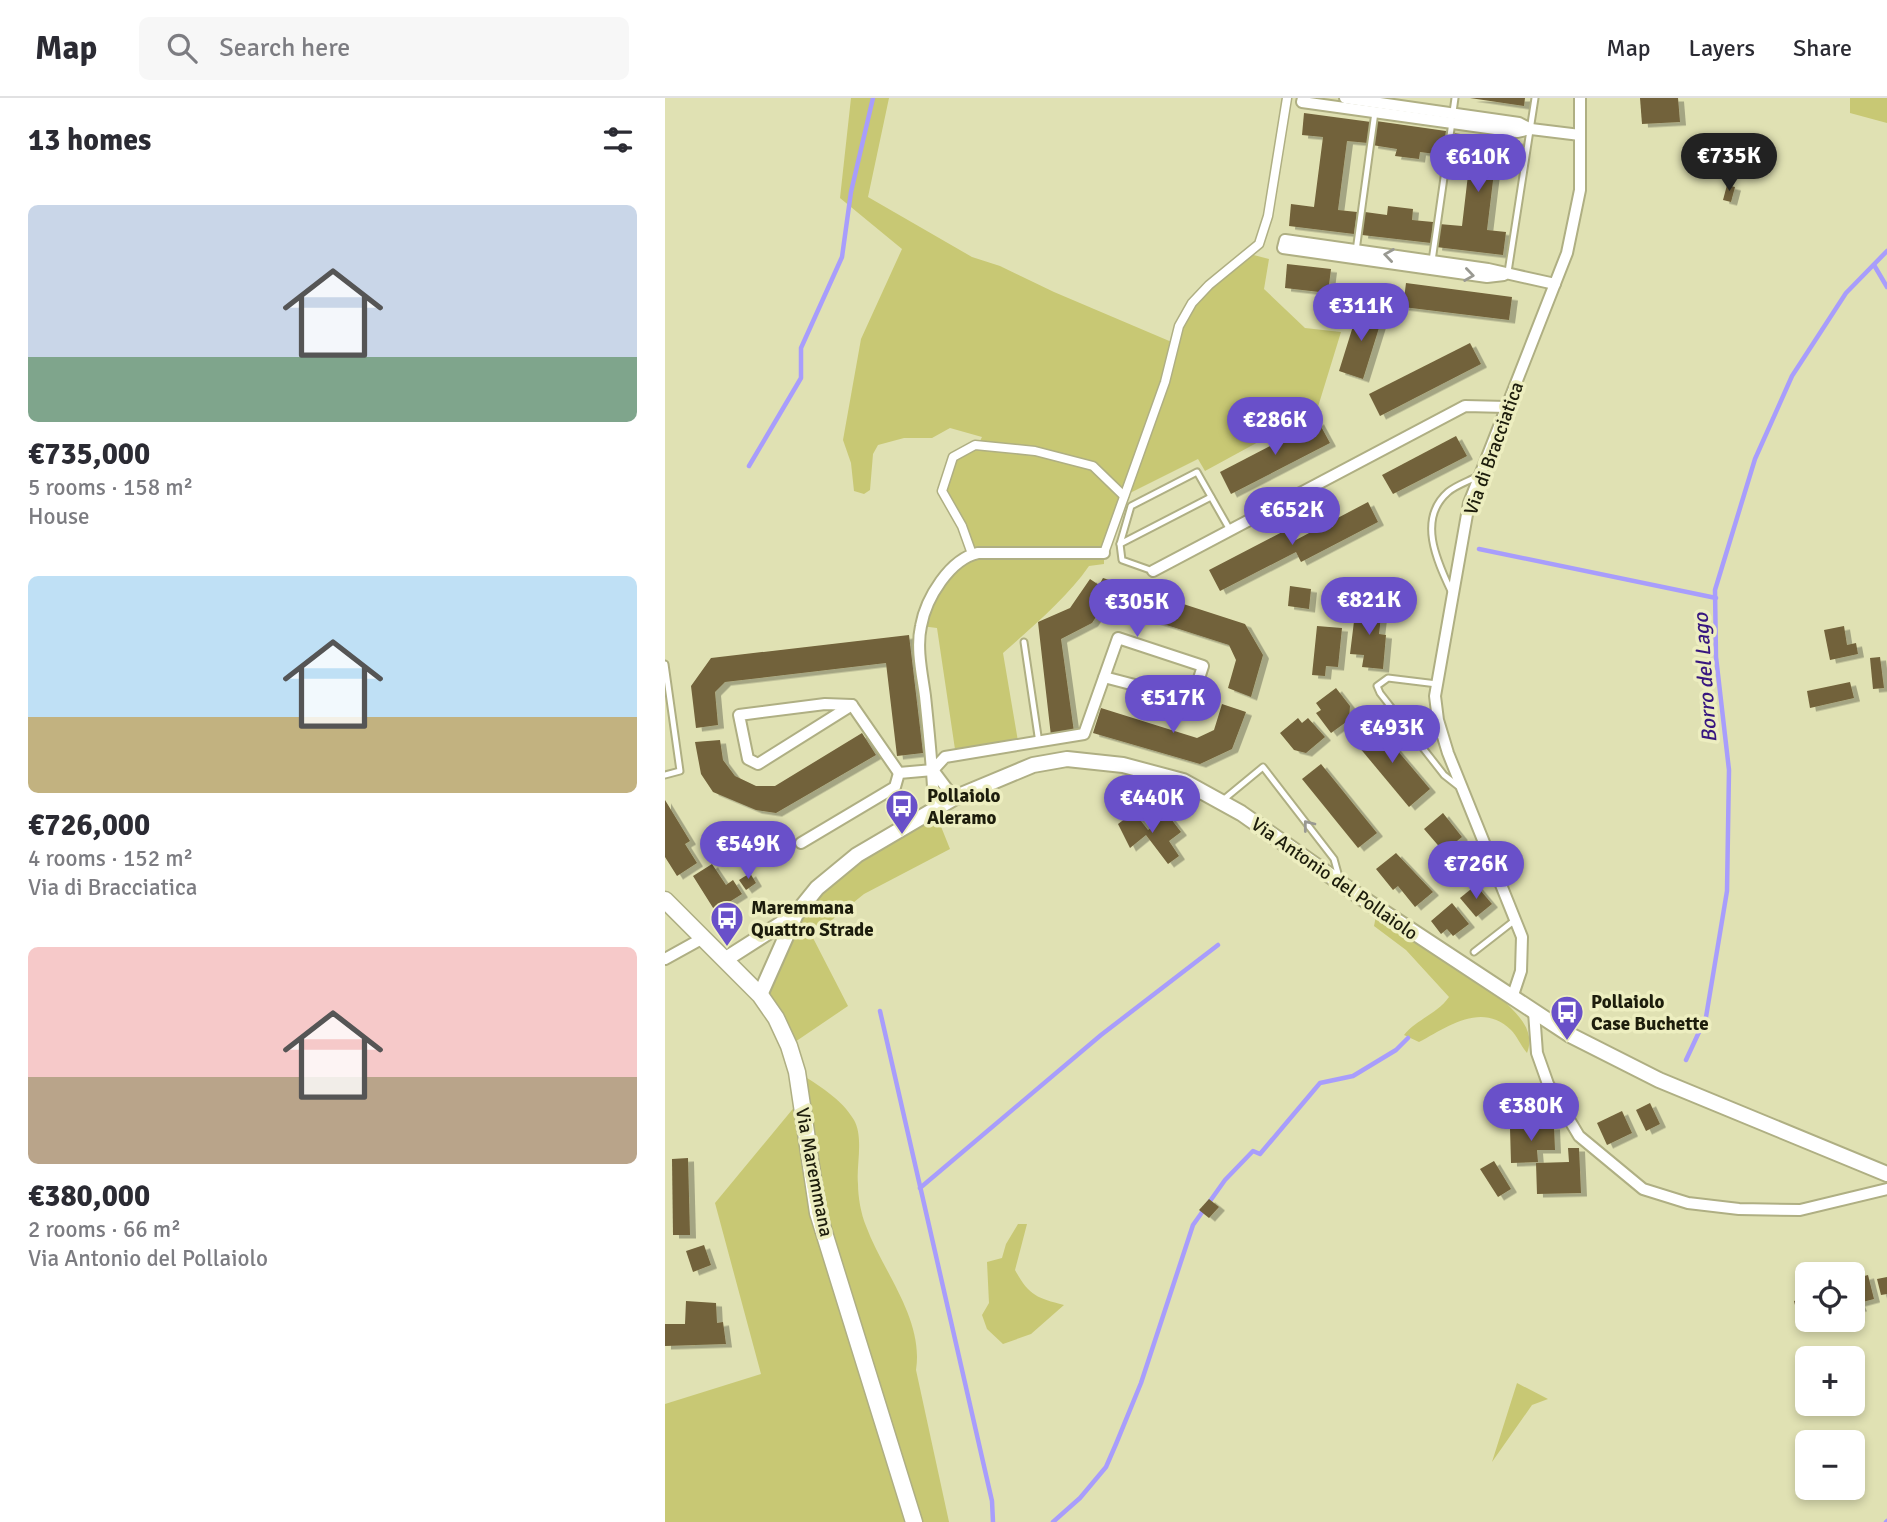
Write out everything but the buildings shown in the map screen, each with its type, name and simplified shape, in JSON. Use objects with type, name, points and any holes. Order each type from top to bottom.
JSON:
[{"type":"main road","name":"Via Maremmana","points":[[665,900],[760,995],[776,1018],[797,1072],[818,1213],[914,1522]]},
{"type":"street","points":[[934,809],[933,770],[920,655],[921,626],[942,581],[953,566],[972,554],[1104,553],[1165,382],[1179,326],[1192,303],[1209,285],[1259,244],[1268,216],[1287,98]]},
{"type":"street","points":[[1303,98],[1302,102],[1376,104]]},
{"type":"street","points":[[1345,98],[1453,118],[1519,123],[1531,129],[1580,135]]},
{"type":"street","name":"Via di Bracciatica","points":[[1512,998],[1518,986],[1524,953],[1515,920],[1438,720],[1437,684],[1451,591],[1469,503],[1567,253],[1580,190],[1580,98]]},
{"type":"street","points":[[1356,254],[1283,248],[1285,240],[1431,265],[1488,269],[1555,284]]},
{"type":"street","points":[[1153,571],[1465,406],[1507,407]]},
{"type":"street","points":[[972,554],[962,526],[942,491],[946,471],[953,457],[975,445],[1035,450],[1093,466],[1124,496]]},
{"type":"street","points":[[899,774],[933,770],[946,757],[1084,734],[1104,677],[1118,638],[1203,666],[1192,700],[1104,677]]},
{"type":"street","points":[[825,704],[852,705],[758,764],[748,759],[739,715],[825,704]]},
{"type":"street","points":[[852,705],[899,774]]},
{"type":"street","name":"Via Antonio del Pollaiolo","points":[[726,959],[796,914],[835,870],[954,798],[1033,765],[1067,759],[1154,771],[1182,780],[1221,801],[1567,1034],[1658,1080],[1887,1174]]},
{"type":"street","points":[[933,770],[954,798]]},
{"type":"street","points":[[801,843],[895,787],[899,774]]},
{"type":"street","name":"Via Antonio del Pollaiolo","points":[[760,995],[796,914]]},
{"type":"street","points":[[665,959],[703,938]]},
{"type":"street","points":[[1534,1012],[1537,1053],[1548,1084],[1579,1136],[1643,1189],[1688,1203],[1739,1209],[1790,1210],[1887,1189]]},
{"type":"lane","points":[[1431,265],[1455,98]]},
{"type":"lane","points":[[1506,275],[1535,98]]},
{"type":"lane","points":[[1356,254],[1376,104]]},
{"type":"lane","points":[[1153,571],[1122,560],[1120,544],[1131,506],[1197,472],[1230,530]]},
{"type":"lane","points":[[1451,591],[1433,552],[1434,520],[1441,501],[1449,491],[1481,474]]},
{"type":"lane","points":[[1120,544],[1211,497]]},
{"type":"lane","points":[[1024,642],[1039,743]]},
{"type":"lane","points":[[665,664],[680,771],[665,775]]},
{"type":"lane","points":[[1437,684],[1388,678],[1377,686],[1444,775],[1465,791]]},
{"type":"lane","points":[[1221,801],[1263,767],[1334,859],[1341,883]]},
{"type":"lane","points":[[1474,952],[1515,920]]},
{"type":"shaded area","points":[[851,98],[889,98],[868,197],[972,257],[1000,266],[1174,343],[1192,303],[1246,253],[1269,259],[1264,289],[1305,328],[1341,332],[1317,410],[1205,471],[1198,459],[1124,496],[1104,553],[1104,564],[1089,566],[1060,601],[1003,653],[1019,747],[956,756],[937,628],[921,626],[942,581],[972,554],[942,491],[953,457],[978,445],[982,437],[950,428],[932,438],[904,438],[878,445],[873,454],[870,490],[864,494],[854,491],[851,463],[843,440],[861,339],[902,249],[840,198]]},
{"type":"shaded area","points":[[1850,98],[1887,98],[1887,123],[1850,113]]},
{"type":"shaded area","points":[[934,809],[950,849],[864,894],[812,936],[848,1006],[789,1046],[760,995],[817,888]]},
{"type":"shaded area","points":[[1376,916],[1502,999],[1527,1030],[1527,1053],[1511,1030],[1488,1018],[1477,1017],[1453,1024],[1419,1042],[1404,1035],[1449,997],[1406,950],[1374,926]]},
{"type":"shaded area","points":[[797,1072],[836,1099],[849,1112],[857,1127],[861,1211],[914,1332],[916,1370],[949,1522],[665,1522],[665,1404],[761,1374],[715,1203],[801,1099]]},
{"type":"shaded area","points":[[1018,1224],[1027,1224],[1015,1270],[1035,1295],[1064,1305],[1031,1334],[1003,1344],[987,1329],[982,1315],[989,1303],[987,1262],[1002,1258],[1006,1244]]},
{"type":"shaded area","points":[[1517,1383],[1548,1399],[1532,1405],[1492,1462]]},
{"type":"waterway","points":[[749,466],[801,378],[801,348],[842,257],[851,192],[873,98]]},
{"type":"waterway","name":"Borro del Lago","points":[[1686,1060],[1706,1017],[1727,891],[1729,770],[1716,657],[1715,590],[1755,459],[1792,376],[1846,293],[1887,251]]},
{"type":"waterway","points":[[1874,265],[1887,287]]},
{"type":"waterway","points":[[1479,549],[1716,598]]},
{"type":"waterway","points":[[920,1188],[1101,1035],[1218,945]]},
{"type":"waterway","points":[[880,1011],[992,1501],[993,1522]]},
{"type":"waterway","points":[[1053,1522],[1080,1498],[1106,1467],[1141,1383],[1193,1225],[1225,1180],[1253,1151],[1260,1154],[1320,1083],[1353,1076],[1396,1050],[1408,1038]]},
{"type":"place","name":"Pollaiolo Aleramo","points":[[902,836]]},
{"type":"place","name":"Maremmana Quattro Strade","points":[[727,948]]},
{"type":"place","name":"Pollaiolo Case Buchette","points":[[1567,1042]]}]
